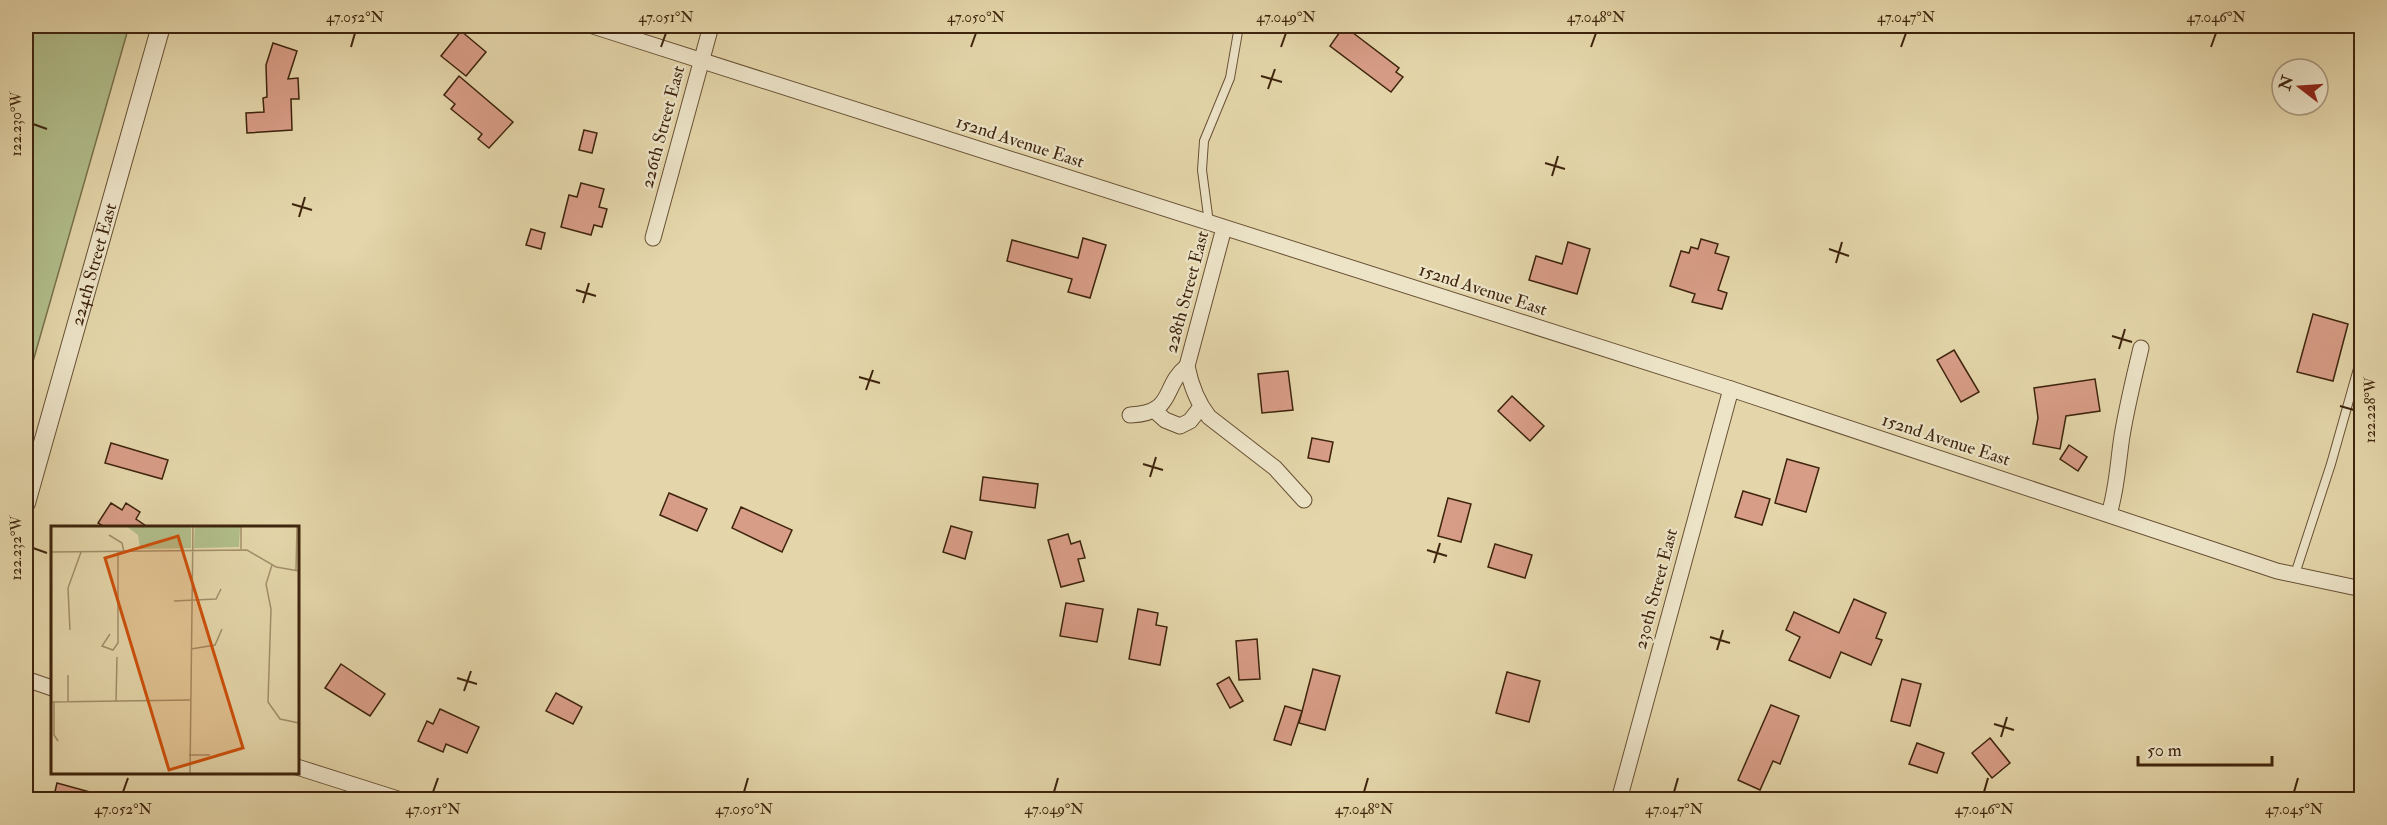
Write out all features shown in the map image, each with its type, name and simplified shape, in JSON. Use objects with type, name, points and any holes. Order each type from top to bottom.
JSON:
[{"type":"street","name":"224th Street East","points":[[26,503],[161,26]]},
{"type":"street","name":"152nd Avenue East","points":[[593,26],[1731,389],[2277,571],[2361,589]]},
{"type":"street","name":"226th Street East","points":[[653,238],[711,26]]},
{"type":"street","name":"228th Street East","points":[[1187,366],[1216,225]]},
{"type":"street","points":[[2109,514],[2115,495],[2124,420],[2141,348]]},
{"type":"street","points":[[1130,416],[1146,415],[1155,411],[1165,401],[1178,374],[1187,366],[1191,384],[1201,407],[1226,432],[1275,468],[1304,500]]},
{"type":"street","name":"230th Street East","points":[[1619,800],[1731,389]]},
{"type":"street","points":[[1155,411],[1165,420],[1180,426],[1190,421],[1201,407]]},
{"type":"street","points":[[26,679],[51,688]]},
{"type":"street","points":[[298,766],[401,800]]},
{"type":"lane","points":[[1216,225],[1202,170],[1204,141],[1230,78],[1239,26]]},
{"type":"lane","points":[[2295,574],[2331,464],[2361,358]]},
{"type":"green space","points":[[26,26],[129,26],[26,386]]},
{"type":"building","points":[[1344,26],[1399,68],[1396,72],[1403,77],[1391,92],[1330,46]]},
{"type":"building","points":[[461,31],[486,52],[466,76],[441,56]]},
{"type":"building","points":[[273,43],[297,51],[288,79],[298,78],[299,99],[291,99],[292,130],[247,133],[246,113],[264,112],[263,98],[267,97],[266,65]]},
{"type":"building","points":[[459,76],[513,122],[489,148],[478,139],[482,134],[451,109],[455,104],[444,95]]},
{"type":"building","points":[[584,130],[597,133],[592,153],[579,150]]},
{"type":"building","points":[[581,183],[604,189],[599,207],[607,209],[602,227],[594,225],[591,235],[561,227],[569,195],[577,197]]},
{"type":"building","points":[[531,229],[545,233],[541,249],[526,245]]},
{"type":"building","points":[[1083,238],[1106,245],[1090,298],[1068,292],[1072,279],[1007,261],[1012,240],[1078,258]]},
{"type":"building","points":[[1701,239],[1718,244],[1715,253],[1729,257],[1718,290],[1727,293],[1722,309],[1692,302],[1695,294],[1670,286],[1681,251],[1689,253],[1691,247],[1698,249]]},
{"type":"building","points":[[1568,242],[1590,249],[1577,294],[1529,280],[1536,256],[1562,264]]},
{"type":"building","points":[[2313,314],[2348,324],[2333,381],[2297,372]]},
{"type":"building","points":[[1954,350],[1979,392],[1961,402],[1937,360]]},
{"type":"building","points":[[1288,371],[1293,410],[1262,413],[1258,374]]},
{"type":"building","points":[[2095,379],[2100,411],[2066,416],[2060,449],[2033,444],[2038,418],[2034,388]]},
{"type":"building","points":[[1512,396],[1544,426],[1530,441],[1498,411]]},
{"type":"building","points":[[1312,438],[1333,442],[1329,462],[1308,458]]},
{"type":"building","points":[[111,443],[168,460],[162,479],[105,463]]},
{"type":"building","points":[[2069,445],[2087,457],[2078,471],[2060,459]]},
{"type":"building","points":[[1787,459],[1819,468],[1806,512],[1775,503]]},
{"type":"building","points":[[983,477],[1038,484],[1035,508],[980,500]]},
{"type":"building","points":[[1743,491],[1770,499],[1762,525],[1735,517]]},
{"type":"building","points":[[669,493],[707,509],[697,531],[660,515]]},
{"type":"building","points":[[1448,498],[1471,504],[1461,542],[1438,536]]},
{"type":"building","points":[[111,503],[122,510],[126,503],[140,512],[136,519],[146,526],[103,526],[98,523]]},
{"type":"building","points":[[741,507],[792,530],[782,552],[732,528]]},
{"type":"building","points":[[951,526],[972,532],[965,559],[943,552]]},
{"type":"building","points":[[1068,534],[1071,544],[1080,541],[1085,558],[1078,559],[1084,581],[1061,587],[1048,540]]},
{"type":"building","points":[[1495,544],[1532,555],[1525,578],[1488,567]]},
{"type":"building","points":[[1854,599],[1886,613],[1876,638],[1882,640],[1871,665],[1841,652],[1830,678],[1789,660],[1800,637],[1786,630],[1794,612],[1839,633]]},
{"type":"building","points":[[1066,603],[1103,609],[1097,642],[1060,636]]},
{"type":"building","points":[[1138,609],[1158,613],[1156,625],[1167,627],[1160,665],[1129,659]]},
{"type":"building","points":[[1257,639],[1260,679],[1239,680],[1236,641]]},
{"type":"building","points":[[341,664],[385,694],[370,716],[325,688]]},
{"type":"building","points":[[1313,669],[1340,676],[1325,730],[1299,723]]},
{"type":"building","points":[[1507,672],[1540,681],[1529,722],[1496,713]]},
{"type":"building","points":[[1229,677],[1243,701],[1230,708],[1217,684]]},
{"type":"building","points":[[1902,679],[1921,684],[1910,726],[1891,721]]},
{"type":"building","points":[[556,693],[582,707],[573,724],[546,711]]},
{"type":"building","points":[[1771,705],[1799,716],[1780,764],[1773,761],[1760,790],[1738,780]]},
{"type":"building","points":[[1285,706],[1302,711],[1291,745],[1274,740]]},
{"type":"building","points":[[440,709],[479,727],[467,753],[446,744],[443,752],[418,741],[427,721],[433,724]]},
{"type":"building","points":[[1990,738],[2010,763],[1992,778],[1972,753]]},
{"type":"building","points":[[1917,743],[1944,753],[1937,773],[1909,764]]},
{"type":"building","points":[[57,783],[101,795],[101,800],[53,800]]}]
